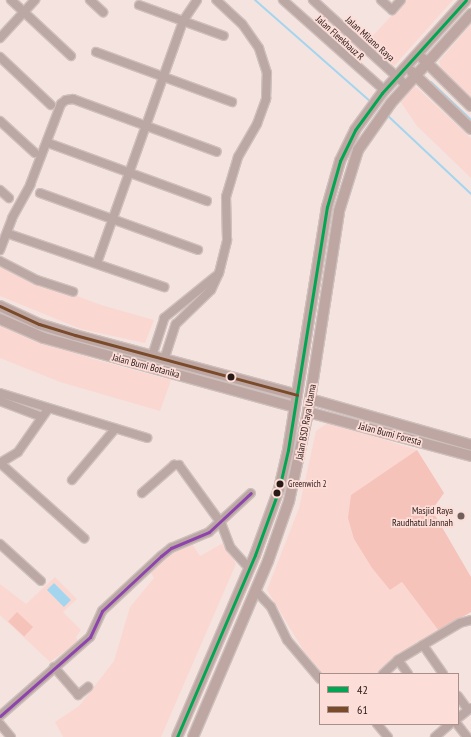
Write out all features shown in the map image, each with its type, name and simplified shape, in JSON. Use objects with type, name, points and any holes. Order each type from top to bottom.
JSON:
[{"type":"main road","name":"Jalan BSD Raya Utama","points":[[177,737],[250,568],[279,489],[295,407],[332,188],[346,146],[365,115],[383,92],[466,0]]},
{"type":"main road","name":"Jalan BSD Raya Utama","points":[[193,737],[256,591],[289,501],[308,412],[339,211],[358,150],[374,125],[391,103],[471,14]]},
{"type":"main road","points":[[417,54],[471,106]]},
{"type":"main road","points":[[406,66],[471,129]]},
{"type":"main road","name":"Jalan Bumi Botanika","points":[[0,306],[25,318],[164,360],[297,395]]},
{"type":"main road","name":"Jalan Bumi Botanika","points":[[0,318],[21,329],[78,348],[295,407]]},
{"type":"main road","points":[[21,329],[25,318]]},
{"type":"main road","name":"Jalan Bumi Foresta","points":[[310,399],[469,444]]},
{"type":"main road","name":"Jalan Bumi Foresta","points":[[308,412],[468,455]]},
{"type":"main road","points":[[468,455],[469,444]]},
{"type":"street","points":[[12,0],[71,56]]},
{"type":"street","points":[[0,38],[35,0]]},
{"type":"street","points":[[90,0],[103,12]]},
{"type":"street","points":[[97,263],[183,21],[197,0]]},
{"type":"street","points":[[164,360],[176,324],[211,290],[219,273],[227,240],[226,197],[238,157],[264,107],[268,88],[262,56],[254,39],[216,0]]},
{"type":"street","name":"Jalan Fleekhauz R","points":[[283,0],[383,92]]},
{"type":"street","name":"Jalan Milano Raya","points":[[312,0],[407,86]]},
{"type":"street","points":[[381,0],[392,10],[401,0]]},
{"type":"street","points":[[139,5],[224,36]]},
{"type":"street","points":[[96,52],[232,102]]},
{"type":"street","points":[[0,56],[51,105]]},
{"type":"street","points":[[0,250],[63,102],[72,100],[217,152]]},
{"type":"street","points":[[0,121],[35,153]]},
{"type":"street","points":[[51,144],[207,201]]},
{"type":"street","points":[[0,190],[9,198]]},
{"type":"street","points":[[40,193],[198,250]]},
{"type":"street","points":[[12,235],[164,287]]},
{"type":"street","points":[[0,260],[37,280],[73,292]]},
{"type":"street","points":[[152,356],[164,318],[219,273]]},
{"type":"street","points":[[0,393],[48,409],[147,438]]},
{"type":"street","points":[[0,402],[42,417]]},
{"type":"street","points":[[48,409],[18,452],[0,463],[84,538]]},
{"type":"street","points":[[72,480],[115,429]]},
{"type":"street","points":[[142,494],[177,464],[221,523],[230,547],[250,568]]},
{"type":"street","points":[[0,716],[54,667],[90,637],[102,611],[161,556],[171,548],[209,532],[221,523],[251,493]]},
{"type":"street","points":[[0,544],[41,581]]},
{"type":"street","points":[[256,591],[272,607],[287,640],[319,678]]},
{"type":"street","points":[[384,673],[398,660],[460,623],[471,620]]},
{"type":"street","points":[[423,645],[442,673]]},
{"type":"street","points":[[398,660],[407,673]]},
{"type":"street","points":[[54,667],[78,695],[88,687]]},
{"type":"street","points":[[459,697],[470,709],[459,717]]},
{"type":"street","points":[[0,724],[11,737]]},
{"type":"street","points":[[378,725],[388,737]]},
{"type":"street","points":[[435,737],[449,725]]},
{"type":"street","points":[[458,725],[467,737]]},
{"type":"shaded area","points":[[406,0],[453,0],[394,66],[369,40]]},
{"type":"shaded area","points":[[471,24],[471,101],[442,73],[439,61]]},
{"type":"shaded area","points":[[415,86],[471,138],[471,178],[417,126],[400,101]]},
{"type":"shaded area","points":[[0,263],[45,284],[101,305],[154,320],[145,343],[81,329],[0,296]]},
{"type":"shaded area","points":[[0,325],[93,359],[171,380],[160,411],[60,382],[0,358]]},
{"type":"shaded area","points":[[329,422],[417,450],[351,495],[354,539],[372,568],[390,590],[402,582],[439,631],[380,673],[322,673],[305,653],[267,590],[299,508],[316,431]]},
{"type":"shaded area","points":[[417,450],[444,493],[432,510],[471,577],[471,612],[439,631],[402,582],[390,590],[372,568],[354,539],[348,518],[351,495]]},
{"type":"shaded area","points":[[225,542],[236,564],[161,737],[63,737],[55,722],[79,706],[114,661],[130,607],[154,578],[151,573],[166,556],[192,544],[200,556]]},
{"type":"shaded area","points":[[55,577],[77,599],[63,612],[81,630],[76,637],[78,642],[50,662],[0,615],[0,584],[26,604]]},
{"type":"shaded area","points":[[17,612],[33,627],[24,637],[8,622]]},
{"type":"water","points":[[54,583],[71,600],[64,607],[47,590]]},
{"type":"waterway","points":[[255,0],[371,102]]},
{"type":"waterway","points":[[431,82],[471,120]]},
{"type":"waterway","points":[[387,115],[471,194]]},
{"type":"transit line","name":"42","points":[[177,737],[255,555],[279,489],[288,450],[327,207],[340,161],[355,130],[382,93],[466,0]]},
{"type":"transit line","name":"61","points":[[0,306],[39,324],[75,335],[297,395]]},
{"type":"transit line","points":[[0,716],[90,637],[102,611],[161,556],[171,548],[209,532],[251,493]]},
{"type":"place","name":"Greenwich 2","points":[[280,484]]},
{"type":"place","name":"Masjid Raya Raudhatul Jannah","points":[[461,516]]}]
